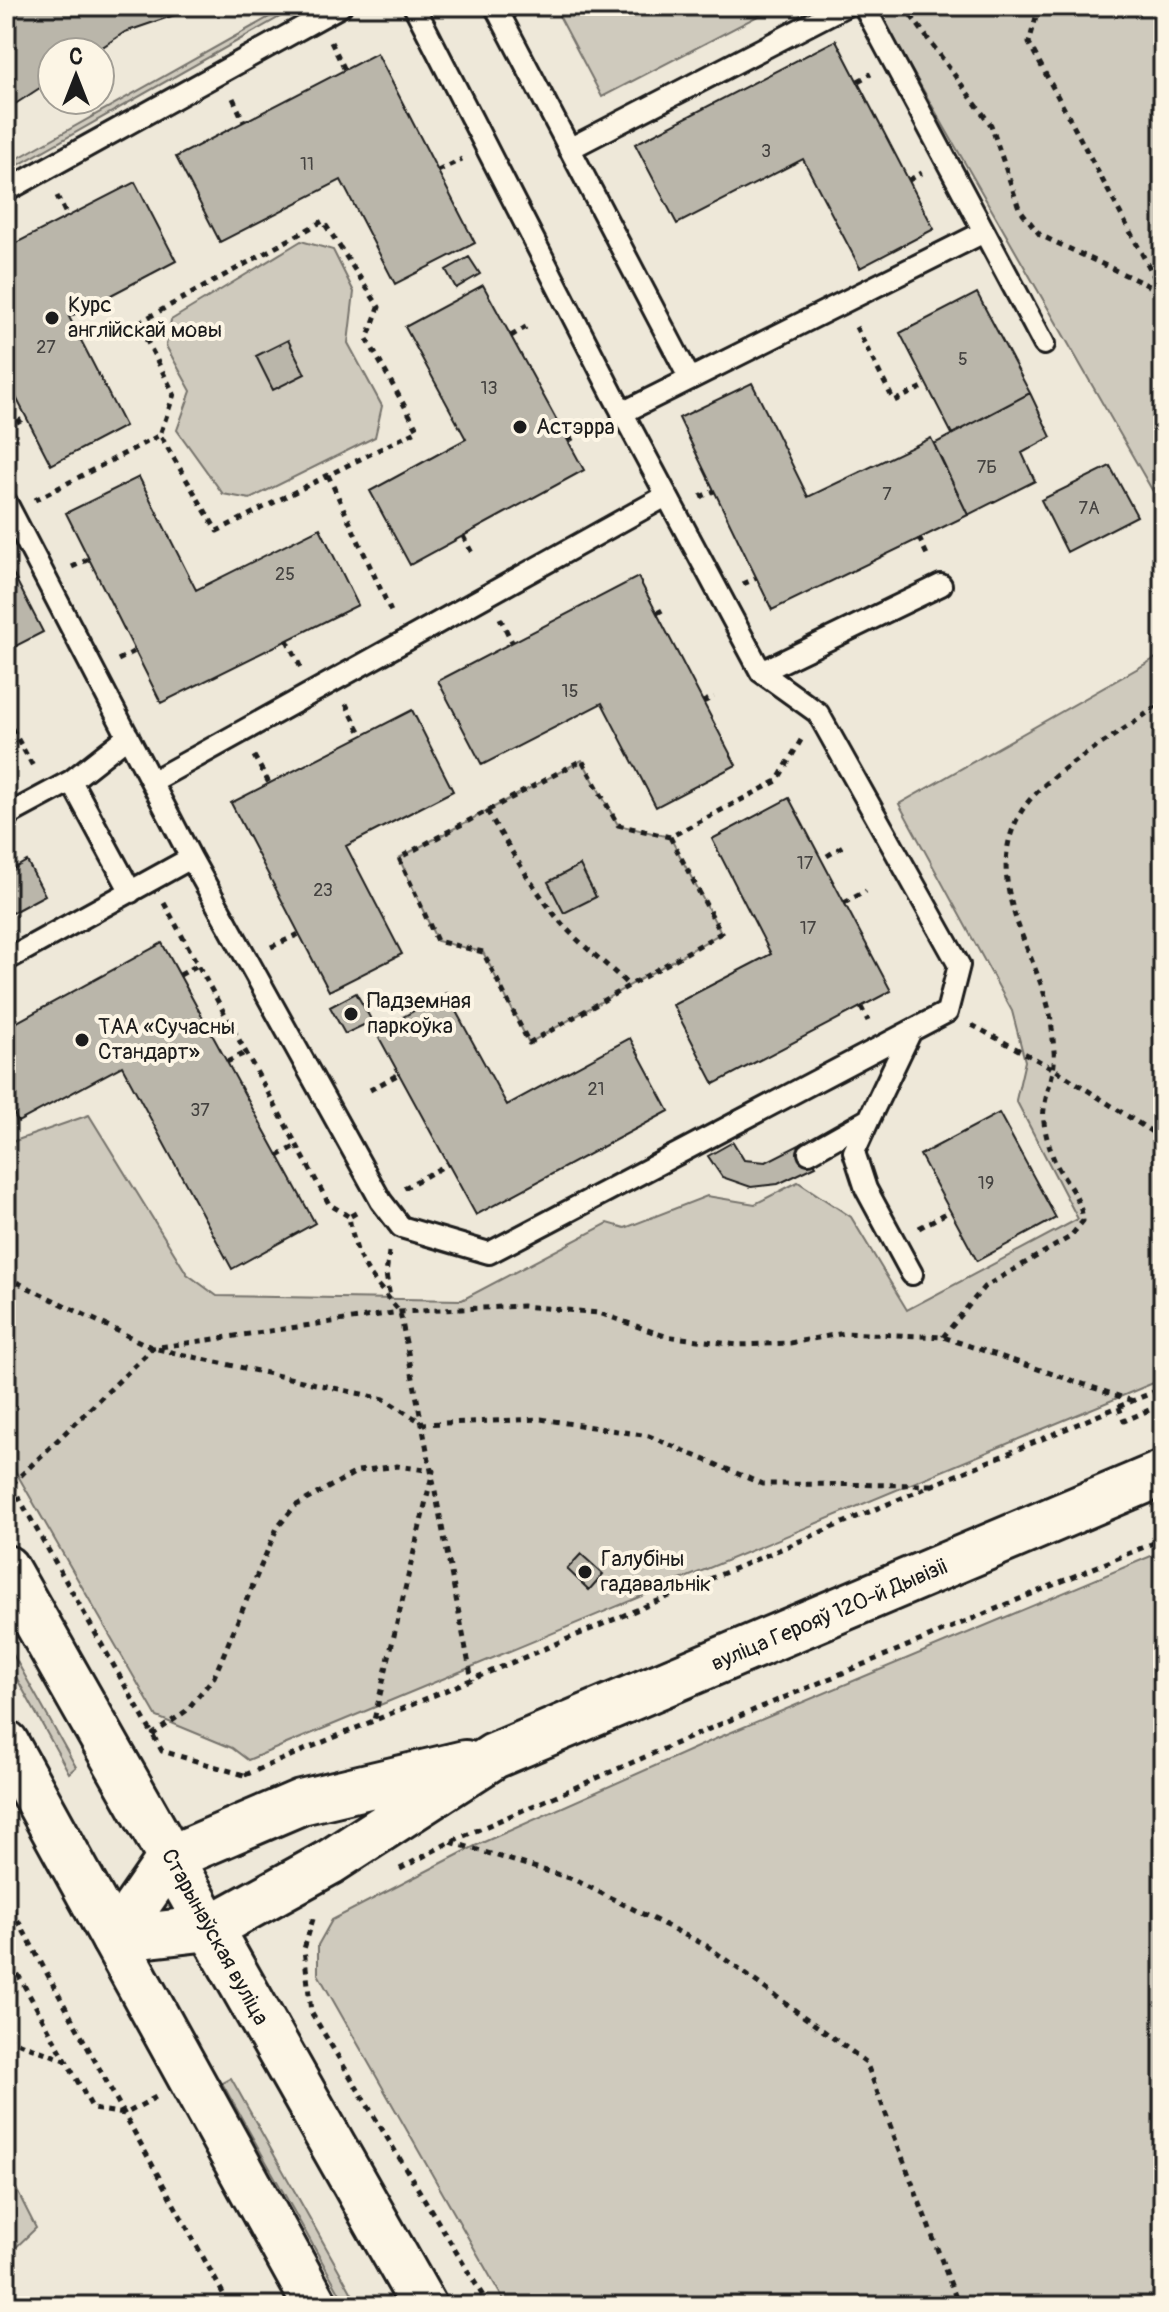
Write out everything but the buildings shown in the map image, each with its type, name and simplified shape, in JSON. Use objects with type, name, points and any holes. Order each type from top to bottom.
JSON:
[{"type":"street","name":"вуліца Герояў 120-й Дывізіі","points":[[210,1928],[293,1882],[494,1756],[1163,1473]]},
{"type":"street","name":"Старынаўская вуліца","points":[[6,1568],[424,2306]]},
{"type":"street","points":[[6,1743],[316,2306]]},
{"type":"street","name":"вуліца Герояў 120-й Дывізіі","points":[[170,1858],[301,1802],[494,1756]]},
{"type":"street","points":[[114,1939],[170,1858]]},
{"type":"street","points":[[114,1939],[210,1928]]},
{"type":"lane","points":[[6,191],[341,6]]},
{"type":"lane","points":[[16,503],[128,736],[191,858],[381,1201],[401,1227],[489,1253],[947,1012],[959,965],[818,713],[761,672],[622,413],[414,6]]},
{"type":"lane","points":[[495,6],[690,379]]},
{"type":"lane","points":[[569,149],[845,6]]},
{"type":"lane","points":[[864,6],[1044,344]]},
{"type":"lane","points":[[622,413],[984,232]]},
{"type":"lane","points":[[153,781],[666,496]]},
{"type":"lane","points":[[761,672],[941,585]]},
{"type":"lane","points":[[6,816],[71,781],[128,736]]},
{"type":"lane","points":[[71,781],[131,892]]},
{"type":"lane","points":[[6,960],[191,858]]},
{"type":"lane","points":[[911,1031],[854,1152],[866,1189],[912,1274]]},
{"type":"lane","points":[[809,1153],[869,1119]]},
{"type":"path","points":[[904,6],[991,125],[1019,208],[1040,235],[1163,293]]},
{"type":"path","points":[[1039,6],[1029,43],[1163,293]]},
{"type":"path","points":[[16,503],[160,435],[174,394],[138,323],[323,221],[379,307],[367,339],[418,430],[217,531],[160,435]]},
{"type":"path","points":[[843,302],[894,401],[927,385]]},
{"type":"path","points":[[511,336],[526,327]]},
{"type":"path","points":[[6,428],[26,417]]},
{"type":"path","points":[[568,441],[579,434]]},
{"type":"path","points":[[328,475],[406,643]]},
{"type":"path","points":[[463,536],[472,553]]},
{"type":"path","points":[[657,613],[666,608]]},
{"type":"path","points":[[703,702],[714,697]]},
{"type":"path","points":[[943,1337],[984,1287],[1070,1237],[1083,1221],[1082,1204],[1051,1153],[1043,1111],[1056,1070],[1050,1014],[1017,927],[1006,879],[1009,839],[1022,811],[1042,786],[1142,719],[1163,700]]},
{"type":"path","points":[[670,837],[721,933],[529,1043],[483,952],[437,941],[399,858],[582,760],[618,825],[670,837],[777,781],[818,713]]},
{"type":"path","points":[[6,718],[34,767],[44,795]]},
{"type":"path","points":[[487,811],[558,920],[587,952],[612,968],[629,986]]},
{"type":"path","points":[[827,856],[843,846]]},
{"type":"path","points":[[844,903],[866,891]]},
{"type":"path","points":[[161,899],[329,1204],[349,1217]]},
{"type":"path","points":[[270,947],[299,934]]},
{"type":"path","points":[[180,975],[198,965]]},
{"type":"path","points":[[861,1007],[868,1021]]},
{"type":"path","points":[[227,1062],[247,1052]]},
{"type":"path","points":[[1024,1054],[1056,1070],[1163,1139]]},
{"type":"path","points":[[370,1090],[399,1074]]},
{"type":"path","points":[[278,1156],[298,1145]]},
{"type":"path","points":[[422,1178],[448,1164]]},
{"type":"path","points":[[390,1300],[386,1274],[390,1243],[401,1227]]},
{"type":"path","points":[[355,1253],[400,1312],[472,1680]]},
{"type":"path","points":[[6,1277],[153,1348],[384,1399],[424,1424],[541,1419],[649,1436],[762,1484],[938,1485]]},
{"type":"path","points":[[12,1484],[153,1348],[400,1312],[523,1306],[599,1313],[665,1336],[738,1345],[790,1343],[845,1333],[943,1337],[1133,1401]]},
{"type":"path","points":[[6,1475],[162,1751],[245,1775],[1163,1388]]},
{"type":"path","points":[[1119,1407],[1124,1421],[1163,1404]]},
{"type":"path","points":[[152,1735],[186,1711],[214,1677],[277,1528],[295,1506],[358,1471],[397,1466],[433,1471]]},
{"type":"path","points":[[374,1721],[433,1471]]},
{"type":"path","points":[[395,1871],[450,1842],[1163,1539]]},
{"type":"path","points":[[245,1775],[262,1818]]},
{"type":"path","points":[[450,1842],[573,1879],[707,1946],[866,2062],[959,2306]]},
{"type":"path","points":[[293,1882],[314,1916],[304,1949],[311,2012],[489,2306]]},
{"type":"path","points":[[6,1899],[230,2306]]},
{"type":"path","points":[[6,1953],[93,2109],[125,2114]]},
{"type":"path","points":[[6,2038],[65,2060]]},
{"type":"shaded area","points":[[289,6],[299,6],[116,110],[116,103]]},
{"type":"shaded area","points":[[554,6],[777,6],[602,97]]},
{"type":"shaded area","points":[[875,6],[1163,6],[1163,509]]},
{"type":"shaded area","points":[[93,116],[105,116],[6,172],[6,165]]},
{"type":"shaded area","points":[[301,241],[333,250],[354,292],[348,343],[382,406],[375,437],[250,499],[223,494],[177,430],[191,391],[166,346],[171,320]]},
{"type":"shaded area","points":[[1163,654],[1163,1379],[248,1760],[232,1748],[157,1717],[6,1455],[6,1144],[89,1115],[187,1274],[217,1296],[462,1300],[608,1223],[625,1228],[707,1196],[755,1204],[798,1182],[851,1217],[907,1310],[1078,1219],[1016,1100],[1025,1061],[1012,1011],[899,804]]},
{"type":"shaded area","points":[[582,760],[618,825],[670,837],[721,933],[529,1043],[483,952],[437,941],[399,858]]},
{"type":"shaded area","points":[[1163,1551],[1163,2306],[507,2306],[318,1974],[318,1945],[332,1920],[475,1846],[720,1737]]},
{"type":"shaded area","points":[[6,1642],[76,1767],[69,1773],[6,1659]]},
{"type":"shaded area","points":[[231,2078],[361,2306],[347,2306],[222,2083]]},
{"type":"shaded area","points":[[6,2169],[36,2228],[6,2257]]},
{"type":"place","name":"Курс англійскай мовы","points":[[52,318]]},
{"type":"place","name":"Астэрра","points":[[520,427]]},
{"type":"place","name":"Падземная паркоўка","points":[[351,1014]]},
{"type":"place","name":"ТАА «Сучасны Стандарт»","points":[[82,1040]]},
{"type":"place","name":"Галубіны гадавальнік","points":[[585,1572]]}]
